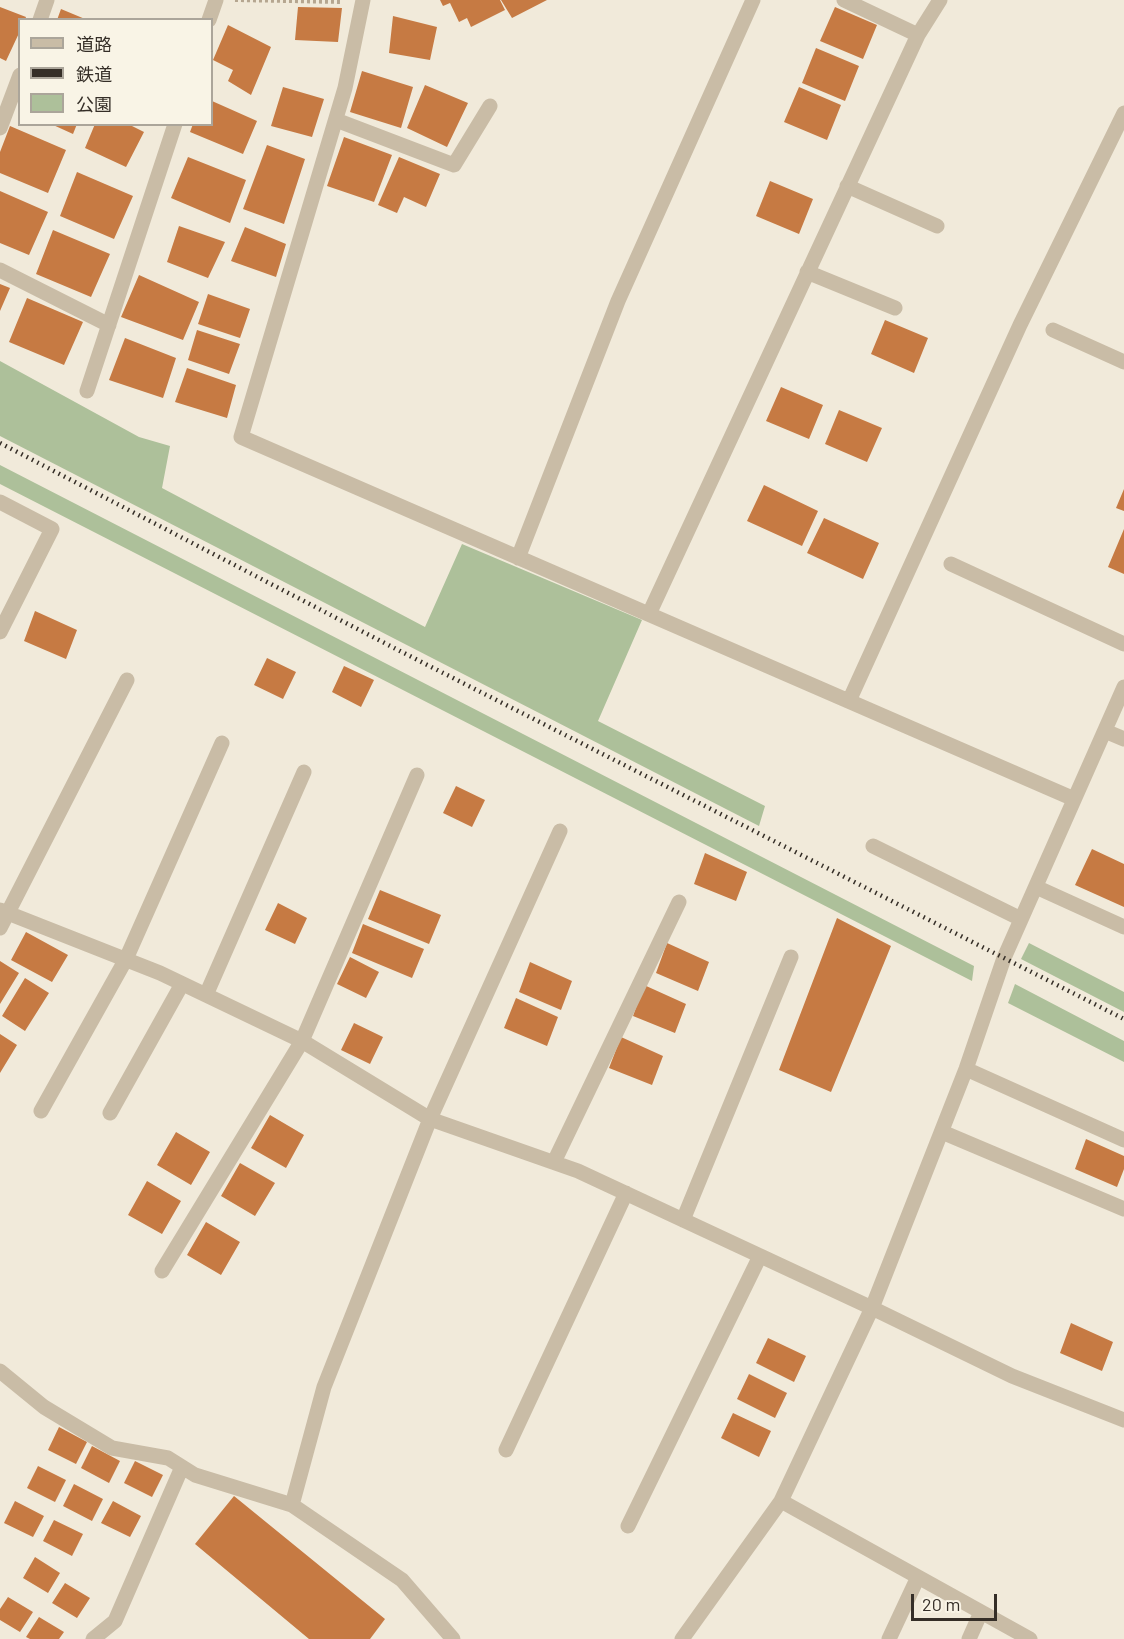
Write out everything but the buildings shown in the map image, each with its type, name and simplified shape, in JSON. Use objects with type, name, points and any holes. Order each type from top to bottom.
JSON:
[{"type":"street","points":[[41,18],[47,0]]},
{"type":"street","points":[[210,18],[216,0]]},
{"type":"street","points":[[363,0],[345,88],[241,437],[1074,799]]},
{"type":"street","points":[[518,558],[618,301],[753,0]]},
{"type":"street","points":[[844,0],[918,35]]},
{"type":"street","points":[[649,614],[918,35],[940,0]]},
{"type":"street","points":[[0,128],[18,80]]},
{"type":"street","points":[[336,120],[454,165],[490,106]]},
{"type":"street","points":[[849,701],[1020,325],[1124,112]]},
{"type":"street","points":[[87,392],[174,126]]},
{"type":"street","points":[[848,186],[937,226]]},
{"type":"street","points":[[0,270],[109,325]]},
{"type":"street","points":[[807,272],[895,308]]},
{"type":"street","points":[[1053,330],[1124,362]]},
{"type":"street","points":[[0,502],[52,529],[0,632]]},
{"type":"street","points":[[951,564],[1124,644]]},
{"type":"street","points":[[0,928],[4,912],[127,680]]},
{"type":"street","points":[[682,1639],[781,1501],[872,1308],[966,1069],[1004,958],[1124,687]]},
{"type":"street","points":[[1105,731],[1124,739]]},
{"type":"street","points":[[41,1111],[126,959],[222,743]]},
{"type":"street","points":[[206,995],[304,772]]},
{"type":"street","points":[[162,1271],[302,1041],[417,775]]},
{"type":"street","points":[[292,1504],[324,1387],[430,1119],[560,831]]},
{"type":"street","points":[[873,846],[1021,919]]},
{"type":"street","points":[[1035,887],[1124,927]]},
{"type":"street","points":[[554,1162],[679,902]]},
{"type":"street","points":[[4,912],[126,959],[302,1041],[430,1119],[579,1171],[1012,1376],[1124,1420]]},
{"type":"street","points":[[683,1220],[791,957]]},
{"type":"street","points":[[110,1113],[182,984]]},
{"type":"street","points":[[966,1069],[1124,1140]]},
{"type":"street","points":[[942,1131],[1124,1209]]},
{"type":"street","points":[[506,1450],[626,1193]]},
{"type":"street","points":[[627,1526],[760,1256]]},
{"type":"street","points":[[0,1371],[44,1407],[111,1448],[168,1458],[195,1475],[292,1504],[402,1580],[453,1639]]},
{"type":"street","points":[[93,1639],[115,1621],[182,1467]]},
{"type":"street","points":[[781,1501],[1029,1639]]},
{"type":"street","points":[[889,1639],[918,1577]]},
{"type":"street","points":[[969,1639],[981,1612]]},
{"type":"path","points":[[232,0],[345,2]]},
{"type":"green space","points":[[0,361],[139,437],[170,446],[162,488],[425,627],[462,544],[642,620],[598,721],[765,806],[759,826],[0,436]]},
{"type":"green space","points":[[0,465],[974,966],[972,981],[0,484]]},
{"type":"green space","points":[[1029,943],[1124,992],[1124,1012],[1021,959]]},
{"type":"green space","points":[[1015,984],[1124,1041],[1124,1062],[1008,1003]]},
{"type":"railway","points":[[0,443],[396,649],[1124,1019]]}]
